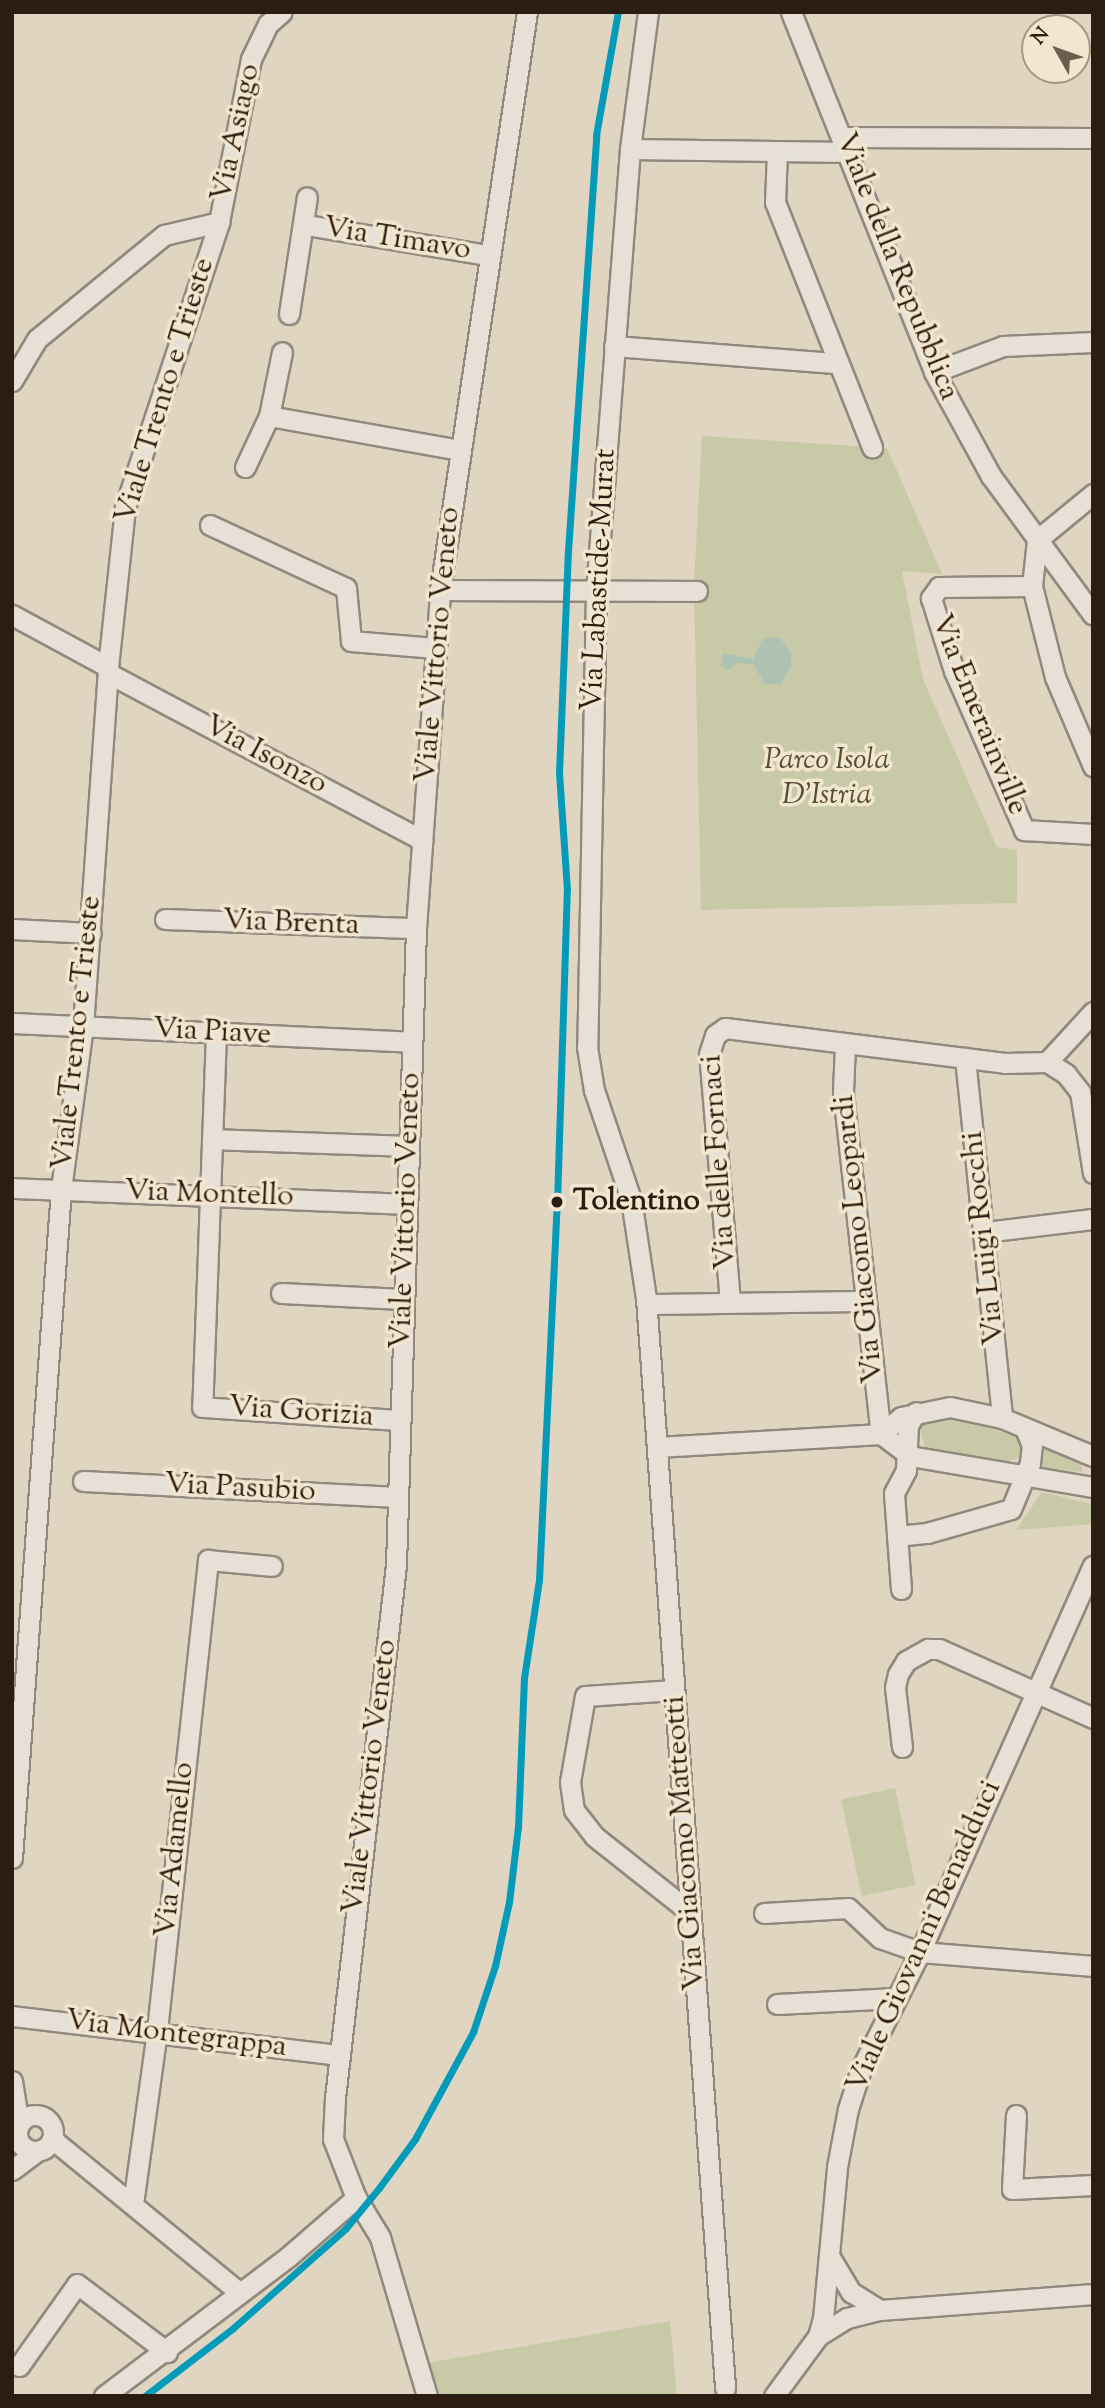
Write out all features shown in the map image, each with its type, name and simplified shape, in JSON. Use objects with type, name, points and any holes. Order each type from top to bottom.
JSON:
[{"type":"street","name":"Via Asiago","points":[[219,222],[251,59],[268,24],[282,12]]},
{"type":"street","name":"Viale Vittorio Veneto","points":[[427,2396],[380,2237],[356,2198],[333,2139],[339,2055],[396,1565],[416,928],[440,590],[488,255],[527,12]]},
{"type":"street","name":"Via Labastide-Murat","points":[[647,1301],[631,1199],[594,1090],[587,1046],[596,592],[630,149],[648,12]]},
{"type":"street","name":"Viale della Repubblica","points":[[791,12],[934,372],[991,476],[1093,615]]},
{"type":"street","points":[[630,149],[777,151],[845,145],[1093,138]]},
{"type":"street","points":[[777,151],[775,202],[872,447]]},
{"type":"street","name":"Via Timavo","points":[[289,314],[306,225],[307,197]]},
{"type":"street","points":[[12,380],[37,339],[164,235],[219,222]]},
{"type":"street","name":"Viale Trento e Trieste","points":[[12,1858],[17,1717],[61,1189],[83,1027],[108,670],[125,507],[219,222]]},
{"type":"street","name":"Via Timavo","points":[[306,225],[488,255]]},
{"type":"street","points":[[614,346],[837,363]]},
{"type":"street","points":[[934,372],[1003,346],[1090,347]]},
{"type":"street","points":[[245,467],[269,416],[282,352]]},
{"type":"street","points":[[269,416],[459,450]]},
{"type":"street","points":[[1093,494],[1037,540],[1032,586],[1052,666],[1093,766]]},
{"type":"street","points":[[210,525],[346,588],[351,640],[435,648]]},
{"type":"street","name":"Via Emerainville","points":[[1032,586],[939,587],[931,598],[954,671],[1024,830],[1093,834]]},
{"type":"street","points":[[440,590],[697,591]]},
{"type":"street","name":"Via Isonzo","points":[[12,615],[108,670],[422,839]]},
{"type":"street","name":"Via Brenta","points":[[165,919],[416,928]]},
{"type":"street","points":[[12,929],[91,933]]},
{"type":"street","points":[[1047,1062],[1069,1034],[1093,1012]]},
{"type":"street","name":"Via Piave","points":[[12,1023],[412,1042]]},
{"type":"street","name":"Via delle Fornaci","points":[[730,1302],[709,1054],[715,1035],[724,1028],[845,1044]]},
{"type":"street","points":[[209,1194],[216,1033]]},
{"type":"street","points":[[845,1044],[1005,1063],[1047,1062],[1066,1074],[1080,1092],[1093,1174]]},
{"type":"street","name":"Via Giacomo Leopardi","points":[[845,1044],[843,1092],[881,1434]]},
{"type":"street","name":"Via Luigi Rocchi","points":[[965,1058],[985,1232],[1002,1418]]},
{"type":"street","points":[[970,1095],[981,1077],[1005,1063]]},
{"type":"street","points":[[212,1139],[408,1146]]},
{"type":"street","name":"Via Montello","points":[[12,1188],[406,1204]]},
{"type":"street","name":"Via Gorizia","points":[[209,1194],[202,1407],[400,1420]]},
{"type":"street","points":[[985,1232],[1093,1219]]},
{"type":"street","points":[[281,1293],[403,1299]]},
{"type":"street","name":"Via delle Fornaci","points":[[647,1301],[866,1301]]},
{"type":"street","name":"Via Giacomo Matteotti","points":[[647,1301],[727,2393]]},
{"type":"street","points":[[881,1434],[891,1423],[916,1412],[950,1407],[1002,1418],[1093,1455]]},
{"type":"street","points":[[901,1589],[894,1493],[910,1456],[908,1425],[916,1412]]},
{"type":"street","points":[[897,1536],[927,1533],[1011,1508],[1027,1477],[1032,1445],[1026,1430]]},
{"type":"street","points":[[657,1447],[881,1434],[910,1456],[1093,1488]]},
{"type":"street","name":"Via Pasubio","points":[[83,1481],[398,1497]]},
{"type":"street","name":"Via Adamello","points":[[132,2204],[157,2030],[208,1560],[272,1566]]},
{"type":"street","name":"Viale Giovanni Benadduci","points":[[774,2396],[820,2328],[831,2258],[837,2167],[848,2109],[1093,1566]]},
{"type":"street","points":[[902,1747],[895,1687],[906,1661],[918,1652],[939,1649],[1093,1718]]},
{"type":"street","points":[[674,1690],[585,1696],[569,1782],[574,1810],[594,1836],[690,1912]]},
{"type":"street","points":[[764,1913],[848,1908],[880,1938],[920,1952],[1093,1966]]},
{"type":"street","points":[[777,2004],[896,1998]]},
{"type":"street","name":"Via Montegrappa","points":[[12,2016],[157,2030],[339,2055]]},
{"type":"street","points":[[12,2081],[26,2149],[45,2145],[132,2204],[238,2291]]},
{"type":"street","points":[[1016,2115],[1012,2189],[1093,2185]]},
{"type":"street","points":[[12,2170],[45,2145],[50,2122],[20,2130]]},
{"type":"street","points":[[104,2396],[167,2352],[238,2291],[289,2256],[356,2198]]},
{"type":"street","points":[[831,2258],[851,2291],[880,2310]]},
{"type":"street","points":[[19,2366],[77,2284],[167,2352]]},
{"type":"street","points":[[820,2328],[880,2310],[1093,2294]]},
{"type":"green space","name":"Parco Isola D'Istria","points":[[702,436],[887,448],[942,574],[902,571],[923,679],[997,847],[1017,850],[1017,903],[701,910],[694,585]]},
{"type":"green space","points":[[937,1415],[961,1417],[1017,1438],[1022,1446],[1019,1458],[1000,1463],[925,1449],[920,1428],[924,1420]]},
{"type":"green space","points":[[1045,1443],[1082,1459],[1082,1472],[1037,1467]]},
{"type":"green space","points":[[1042,1492],[1091,1504],[1093,1524],[1016,1530]]},
{"type":"green space","points":[[895,1788],[916,1885],[862,1896],[841,1799]]},
{"type":"green space","points":[[670,2321],[677,2396],[437,2396],[426,2363]]},
{"type":"shaded area","points":[[779,637],[791,652],[791,668],[780,684],[765,684],[753,664],[737,663],[728,670],[721,666],[723,653],[753,659],[763,638]]},
{"type":"transit line","points":[[145,2396],[232,2329],[346,2228],[379,2188],[415,2139],[473,2032],[495,1966],[509,1902],[518,1827],[524,1678],[539,1580],[557,1203],[567,890],[559,773],[568,551],[596,135],[618,12]]},
{"type":"place","name":"Tolentino","points":[[557,1202]]}]
